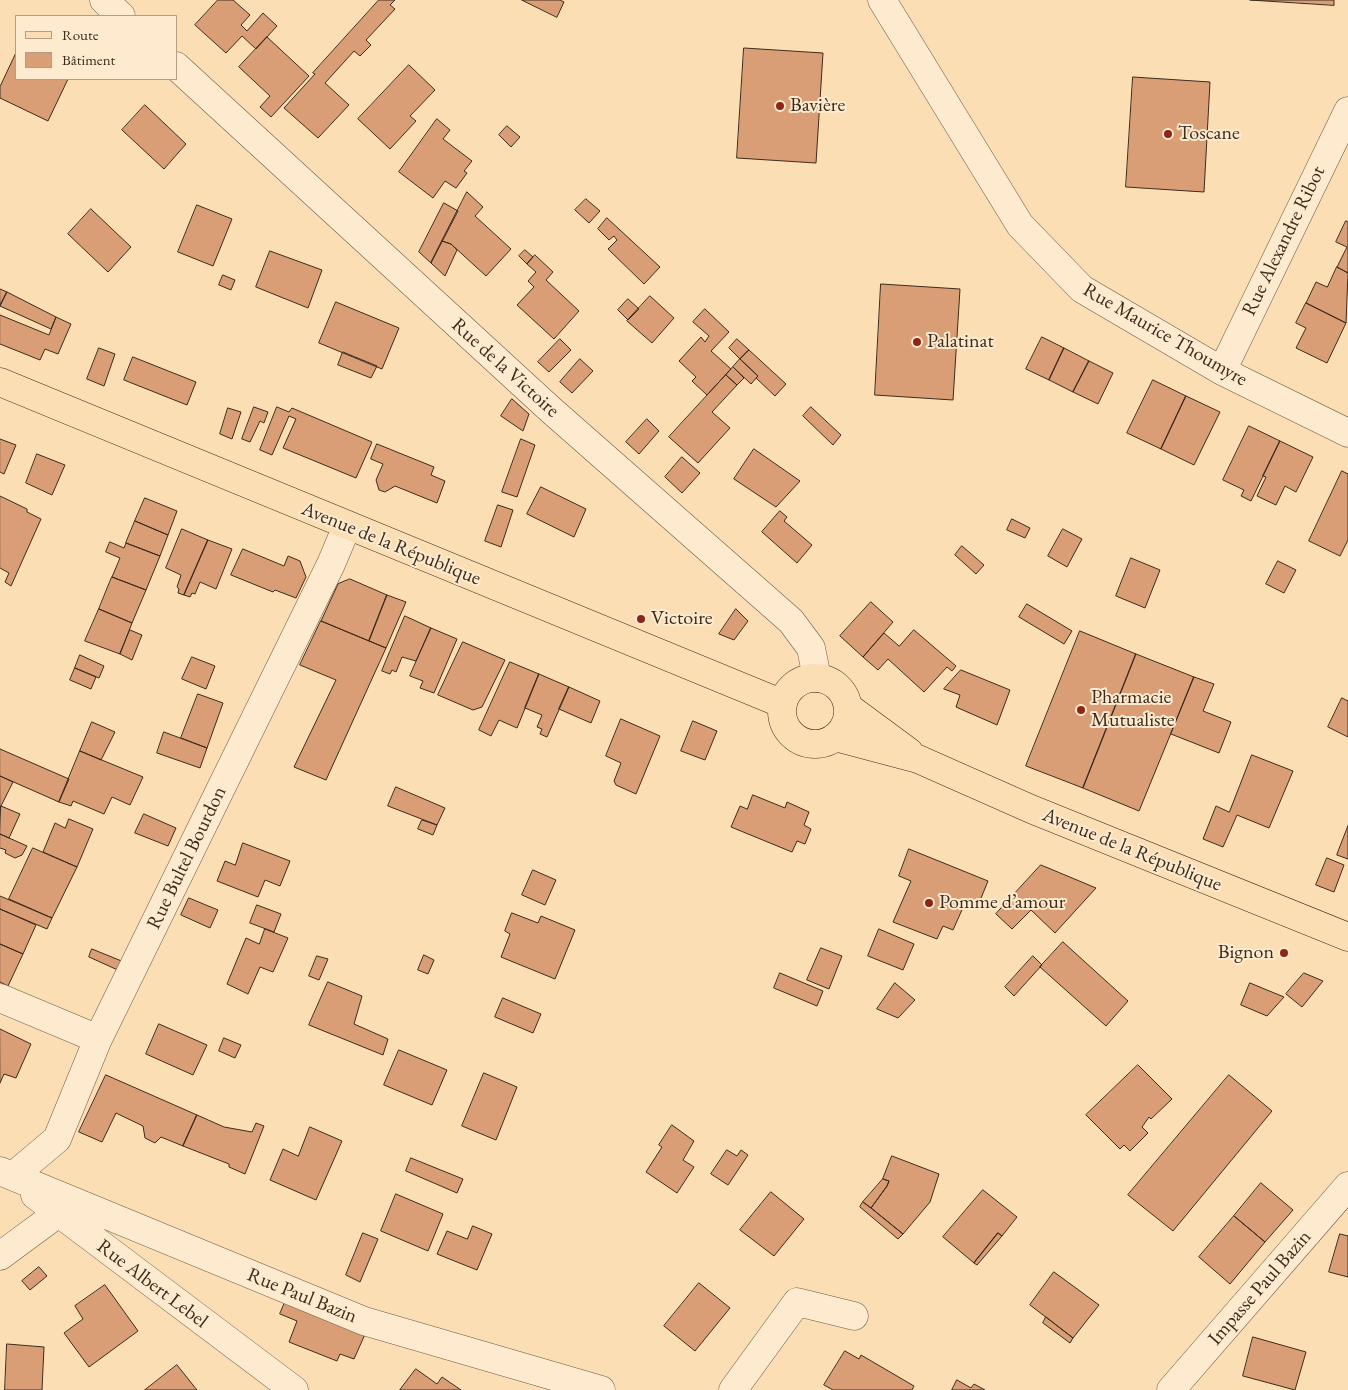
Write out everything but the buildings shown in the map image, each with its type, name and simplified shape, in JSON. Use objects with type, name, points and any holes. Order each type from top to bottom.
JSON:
[{"type":"main road","name":"Avenue de la République","points":[[0,382],[783,704]]},
{"type":"main road","points":[[817,678],[830,681],[840,690],[848,707],[844,728],[835,737],[823,743],[797,739],[788,730],[782,717],[783,704],[787,693],[795,684],[806,679],[817,678]]},
{"type":"main road","name":"Avenue de la République","points":[[848,707],[918,759]]},
{"type":"main road","name":"Avenue de la République","points":[[835,737],[918,759],[1039,812],[1348,937]]},
{"type":"street","points":[[104,0],[121,15]]},
{"type":"street","name":"Rue Maurice Thoumyre","points":[[882,0],[1020,225],[1082,288],[1222,372],[1348,433]]},
{"type":"street","name":"Rue de la Victoire","points":[[178,68],[552,410],[791,621],[811,648],[817,678]]},
{"type":"street","name":"Rue Alexandre Ribot","points":[[1222,372],[1348,111]]},
{"type":"street","name":"Rue Bultel Bourdon","points":[[6,1174],[57,1139],[98,1039],[331,564],[347,526]]},
{"type":"street","points":[[0,998],[98,1039]]},
{"type":"street","name":"Rue Albert Lebel","points":[[6,1174],[294,1390]]},
{"type":"street","name":"Rue Paul Bazin","points":[[6,1174],[364,1321],[601,1390]]},
{"type":"street","name":"Impasse Paul Bazin","points":[[1171,1390],[1348,1186]]},
{"type":"street","points":[[0,1256],[57,1214]]},
{"type":"street","points":[[733,1390],[796,1302],[854,1316]]},
{"type":"place","name":"Bavière","points":[[780,106]]},
{"type":"place","name":"Toscane","points":[[1168,134]]},
{"type":"place","name":"Palatinat","points":[[917,342]]},
{"type":"place","name":"Victoire","points":[[641,619]]},
{"type":"place","name":"Pharmacie Mutualiste","points":[[1081,710]]},
{"type":"place","name":"Pomme d’amour","points":[[929,903]]},
{"type":"place","name":"Bignon","points":[[1284,953]]}]
